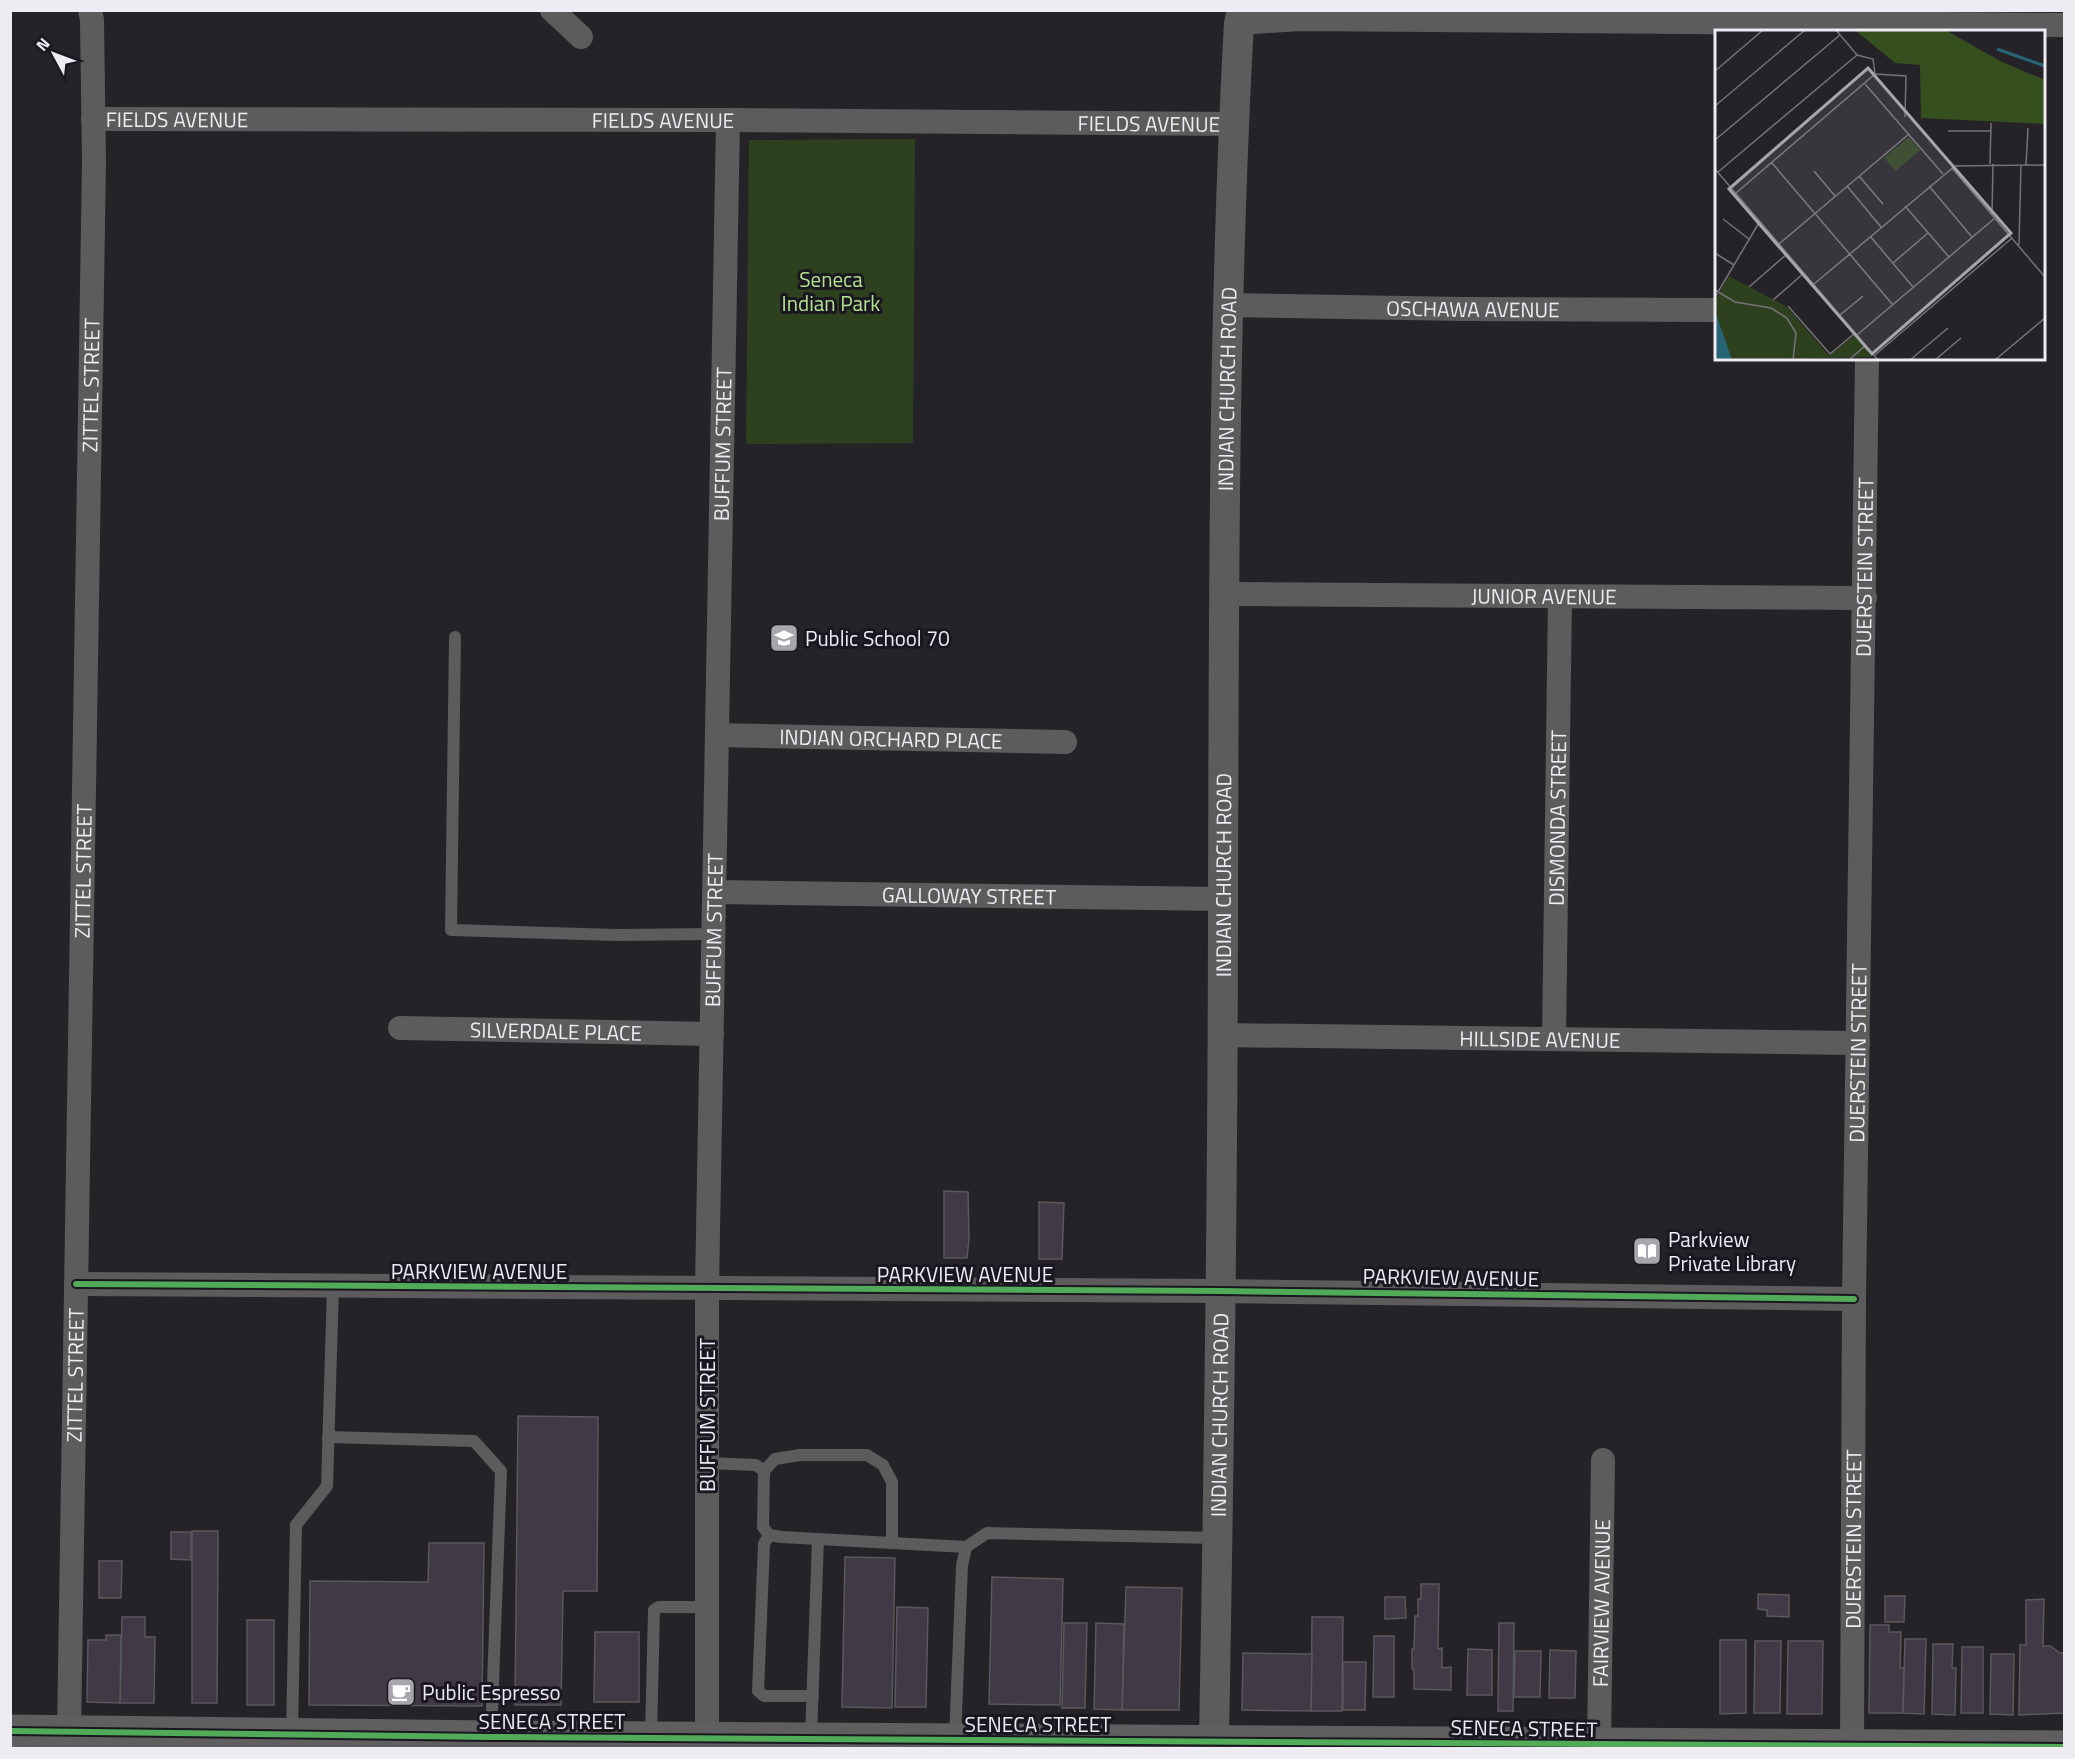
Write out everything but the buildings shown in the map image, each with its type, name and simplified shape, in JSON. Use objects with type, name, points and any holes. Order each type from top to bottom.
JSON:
[{"type":"main road","name":"SENECA STREET","points":[[10,1731],[69,1732],[134,1741],[292,1735],[425,1742],[491,1737],[663,1742],[955,1740],[1073,1744],[2064,1747]]},
{"type":"street","name":"ZITTEL STREET","points":[[69,1732],[94,184],[90,10]]},
{"type":"street","points":[[552,10],[581,37]]},
{"type":"street","points":[[1240,17],[1300,19],[1821,17],[1871,28],[2064,25]]},
{"type":"street","name":"INDIAN CHURCH ROAD","points":[[1205,1744],[1217,1538],[1223,899],[1223,594],[1233,124],[1240,17]]},
{"type":"street","name":"FIELDS AVENUE","points":[[93,119],[1233,124]]},
{"type":"street","name":"BUFFUM STREET","points":[[663,1742],[707,1607],[708,1288],[728,120]]},
{"type":"street","name":"OSCHAWA AVENUE","points":[[1229,305],[1715,310]]},
{"type":"street","name":"DUERSTEIN STREET","points":[[1833,1747],[1854,1299],[1867,360]]},
{"type":"street","name":"JUNIOR AVENUE","points":[[1223,594],[1864,598]]},
{"type":"street","name":"DISMONDA STREET","points":[[1554,1038],[1560,597]]},
{"type":"street","name":"INDIAN ORCHARD PLACE","points":[[717,735],[1065,742]]},
{"type":"street","name":"GALLOWAY STREET","points":[[715,892],[1223,899]]},
{"type":"street","name":"SILVERDALE PLACE","points":[[400,1028],[712,1034]]},
{"type":"street","name":"HILLSIDE AVENUE","points":[[1222,1035],[1858,1043]]},
{"type":"street","name":"PARKVIEW AVENUE","points":[[76,1284],[1220,1291],[1854,1299]]},
{"type":"street","name":"FAIRVIEW AVENUE","points":[[1599,1745],[1603,1460]]},
{"type":"lane","points":[[455,637],[451,930],[617,935],[714,934]]},
{"type":"lane","points":[[292,1735],[296,1525],[327,1486],[333,1286]]},
{"type":"lane","points":[[328,1437],[474,1441],[501,1471],[491,1737]]},
{"type":"lane","points":[[892,1543],[892,1482],[883,1465],[867,1455],[800,1455],[775,1459],[764,1471],[763,1527],[769,1535],[781,1537],[892,1543],[966,1547],[987,1533],[1217,1538]]},
{"type":"lane","points":[[707,1463],[756,1465],[764,1471]]},
{"type":"lane","points":[[769,1535],[764,1544],[758,1691],[764,1696],[813,1696]]},
{"type":"lane","points":[[818,1539],[813,1696],[822,1742]]},
{"type":"lane","points":[[955,1740],[962,1566],[966,1547]]},
{"type":"lane","points":[[663,1742],[654,1610],[659,1607],[707,1607]]},
{"type":"green space","name":"Seneca Indian Park","points":[[915,139],[913,443],[746,444],[749,140]]},
{"type":"cycle path","points":[[76,1284],[1220,1291],[1854,1299]]},
{"type":"cycle path","points":[[10,1731],[491,1737],[2064,1747]]},
{"type":"place","name":"Public School 70","points":[[784,638]]},
{"type":"place","name":"Parkview Private Library","points":[[1647,1251]]},
{"type":"place","name":"Public Espresso","points":[[401,1692]]}]
